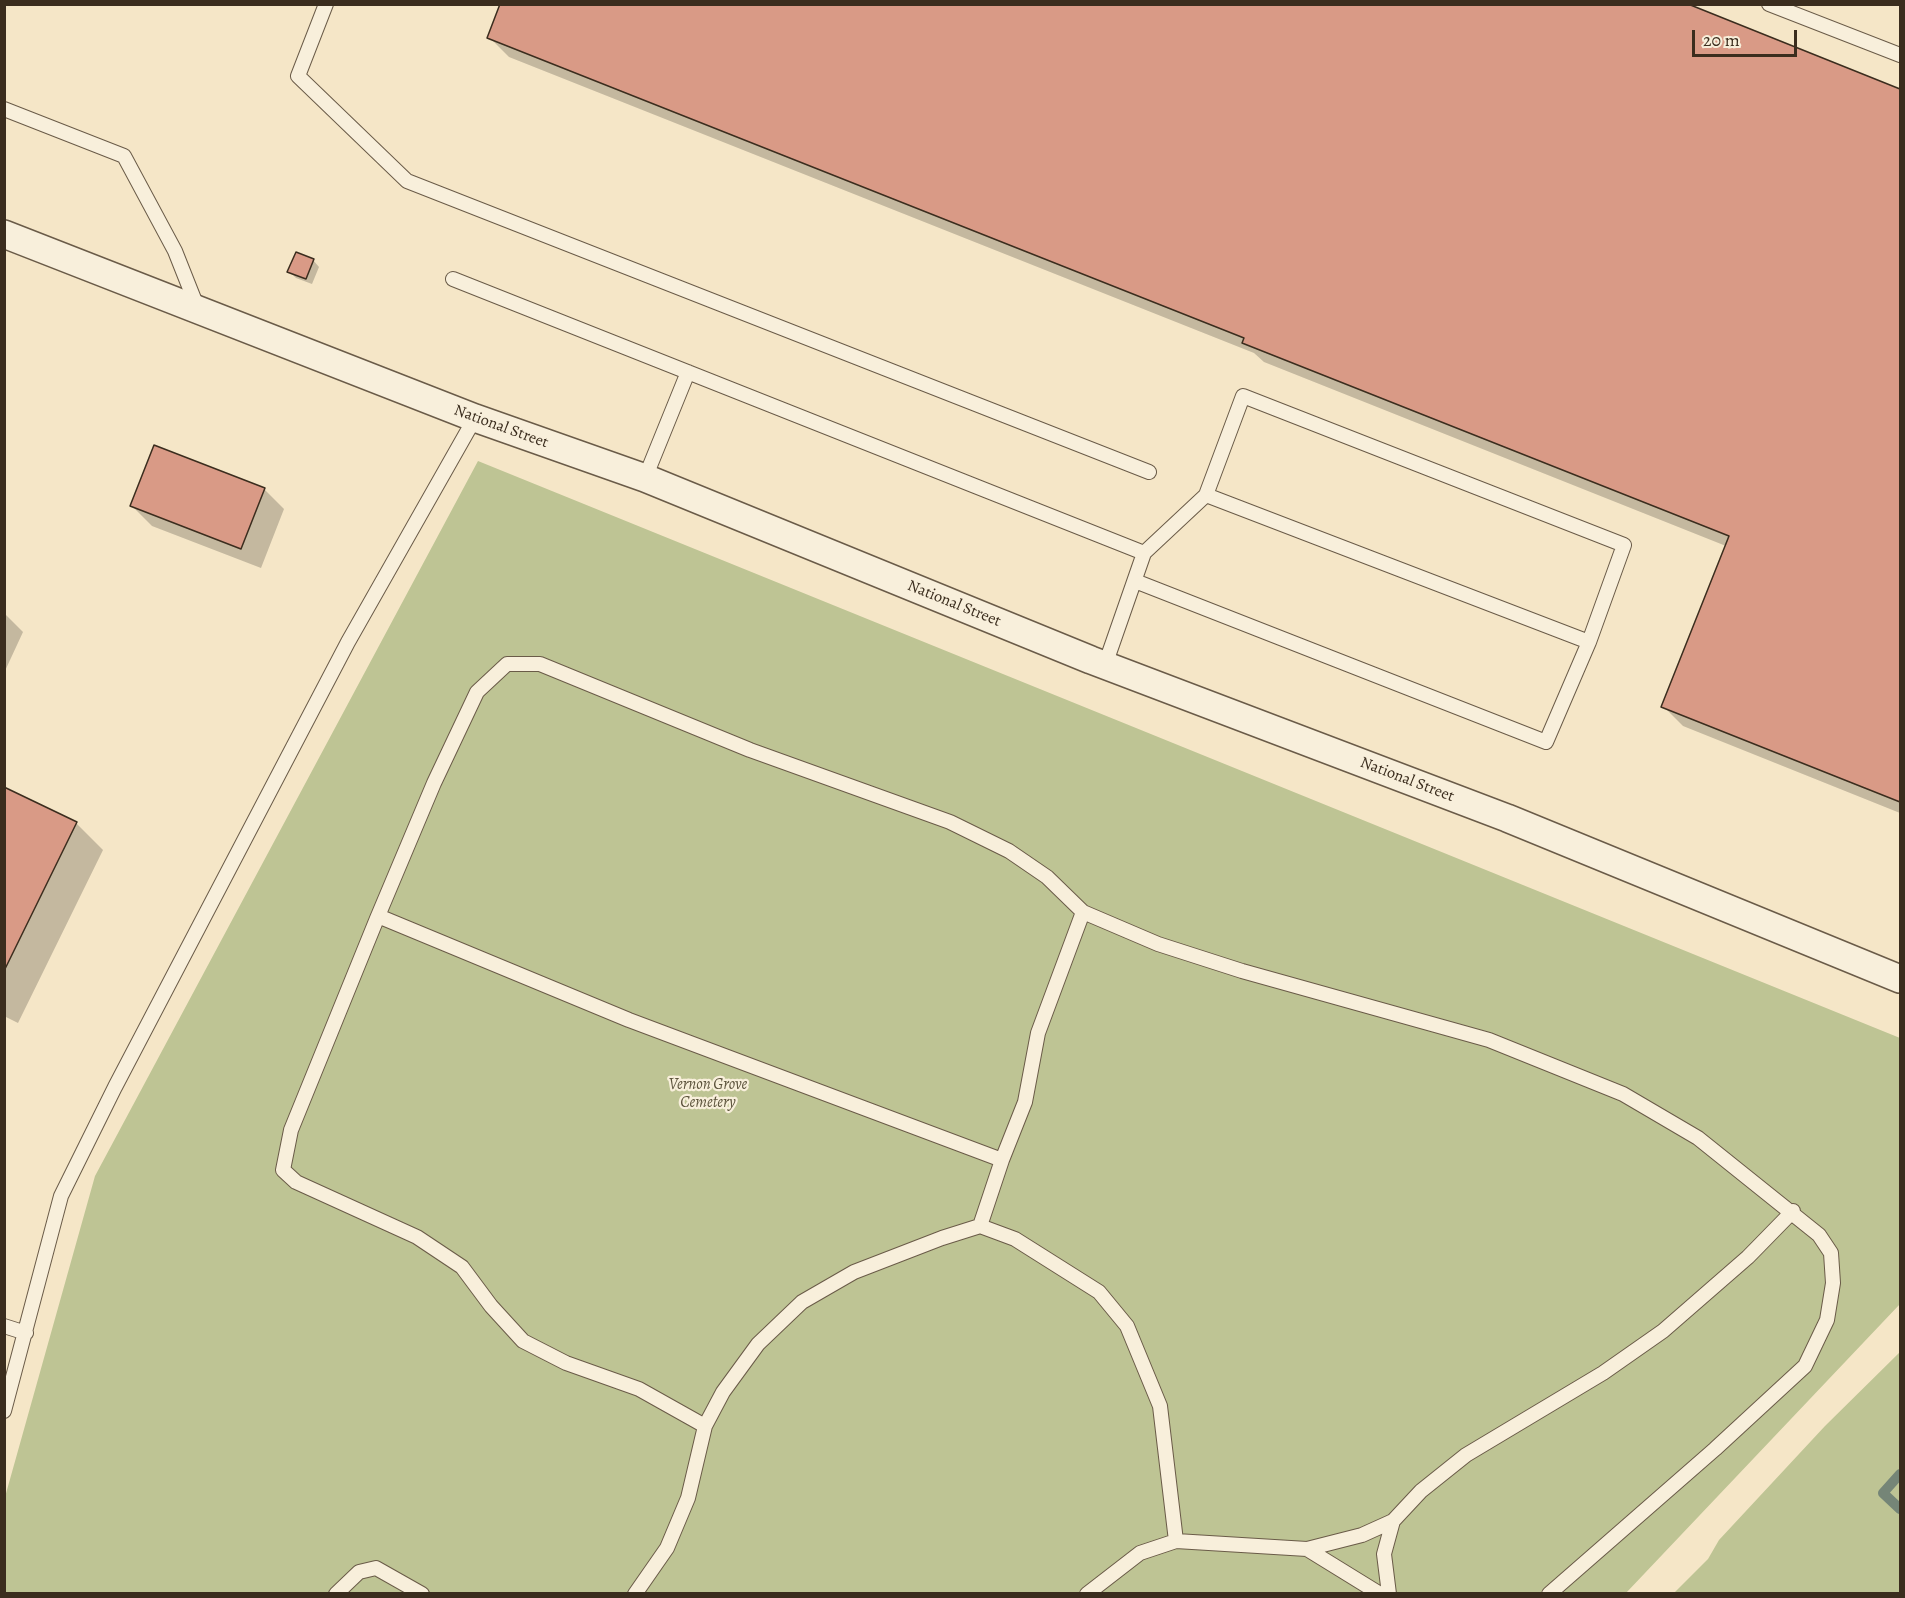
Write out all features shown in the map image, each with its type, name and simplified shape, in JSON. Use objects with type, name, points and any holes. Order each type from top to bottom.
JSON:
[{"type":"street","name":"National Street","points":[[4,234],[475,418],[645,478],[1105,665],[1507,818],[1900,979]]},
{"type":"lane","points":[[326,4],[298,76],[407,181],[1149,472]]},
{"type":"lane","points":[[1769,4],[1900,55]]},
{"type":"lane","points":[[4,109],[124,156],[175,251],[198,309]]},
{"type":"lane","points":[[453,279],[1144,553]]},
{"type":"lane","points":[[645,478],[688,372]]},
{"type":"lane","points":[[1105,665],[1144,553],[1206,495],[1243,396],[1624,545],[1589,642],[1546,742],[1135,581]]},
{"type":"lane","points":[[4,1411],[62,1196],[115,1087],[348,642],[475,418]]},
{"type":"lane","points":[[1206,495],[1589,642]]},
{"type":"lane","points":[[705,1426],[639,1389],[566,1363],[523,1341],[491,1306],[462,1267],[417,1237],[297,1182],[284,1170],[291,1130],[434,783],[477,692],[507,664],[540,664],[750,750],[950,822],[1018,858],[1047,877],[1083,912],[1158,944],[1242,971],[1489,1040],[1623,1094],[1698,1138],[1793,1211],[1819,1235],[1831,1253],[1833,1283],[1827,1320],[1805,1366],[1549,1593]]},
{"type":"lane","points":[[980,1227],[1024,1102],[1038,1033],[1058,973],[1083,912]]},
{"type":"lane","points":[[378,916],[629,1020],[1002,1160]]},
{"type":"lane","points":[[1087,1593],[1140,1553],[1176,1541],[1307,1549],[1362,1535],[1393,1521],[1421,1491],[1466,1455],[1603,1372],[1663,1331],[1748,1257],[1793,1211]]},
{"type":"lane","points":[[635,1593],[671,1538],[688,1498],[705,1426],[723,1392],[758,1344],[802,1302],[854,1272],[942,1238],[980,1227],[1015,1239],[1062,1266],[1099,1292],[1127,1326],[1160,1406],[1176,1541]]},
{"type":"lane","points":[[4,1326],[26,1333]]},
{"type":"lane","points":[[1389,1593],[1384,1554],[1393,1521]]},
{"type":"lane","points":[[1307,1549],[1380,1593]]},
{"type":"lane","points":[[336,1593],[359,1572],[376,1568],[422,1593]]},
{"type":"green space","name":"Vernon Grove Cemetery","points":[[478,461],[1900,1038],[1900,1304],[1626,1593],[5,1594],[5,1497],[95,1176]]},
{"type":"green space","points":[[1900,1352],[1900,1593],[1674,1593],[1708,1559],[1719,1540],[1825,1426]]},
{"type":"building","points":[[500,4],[1688,4],[1900,89],[1900,802],[1661,707],[1729,536],[1242,343],[1244,338],[487,38]]},
{"type":"building","points":[[296,252],[314,259],[306,279],[287,272]]},
{"type":"building","points":[[154,445],[265,488],[241,549],[130,506]]},
{"type":"building","points":[[4,787],[77,822],[4,971]]},
{"type":"waterway","points":[[1900,1474],[1883,1493],[1900,1509]]}]
